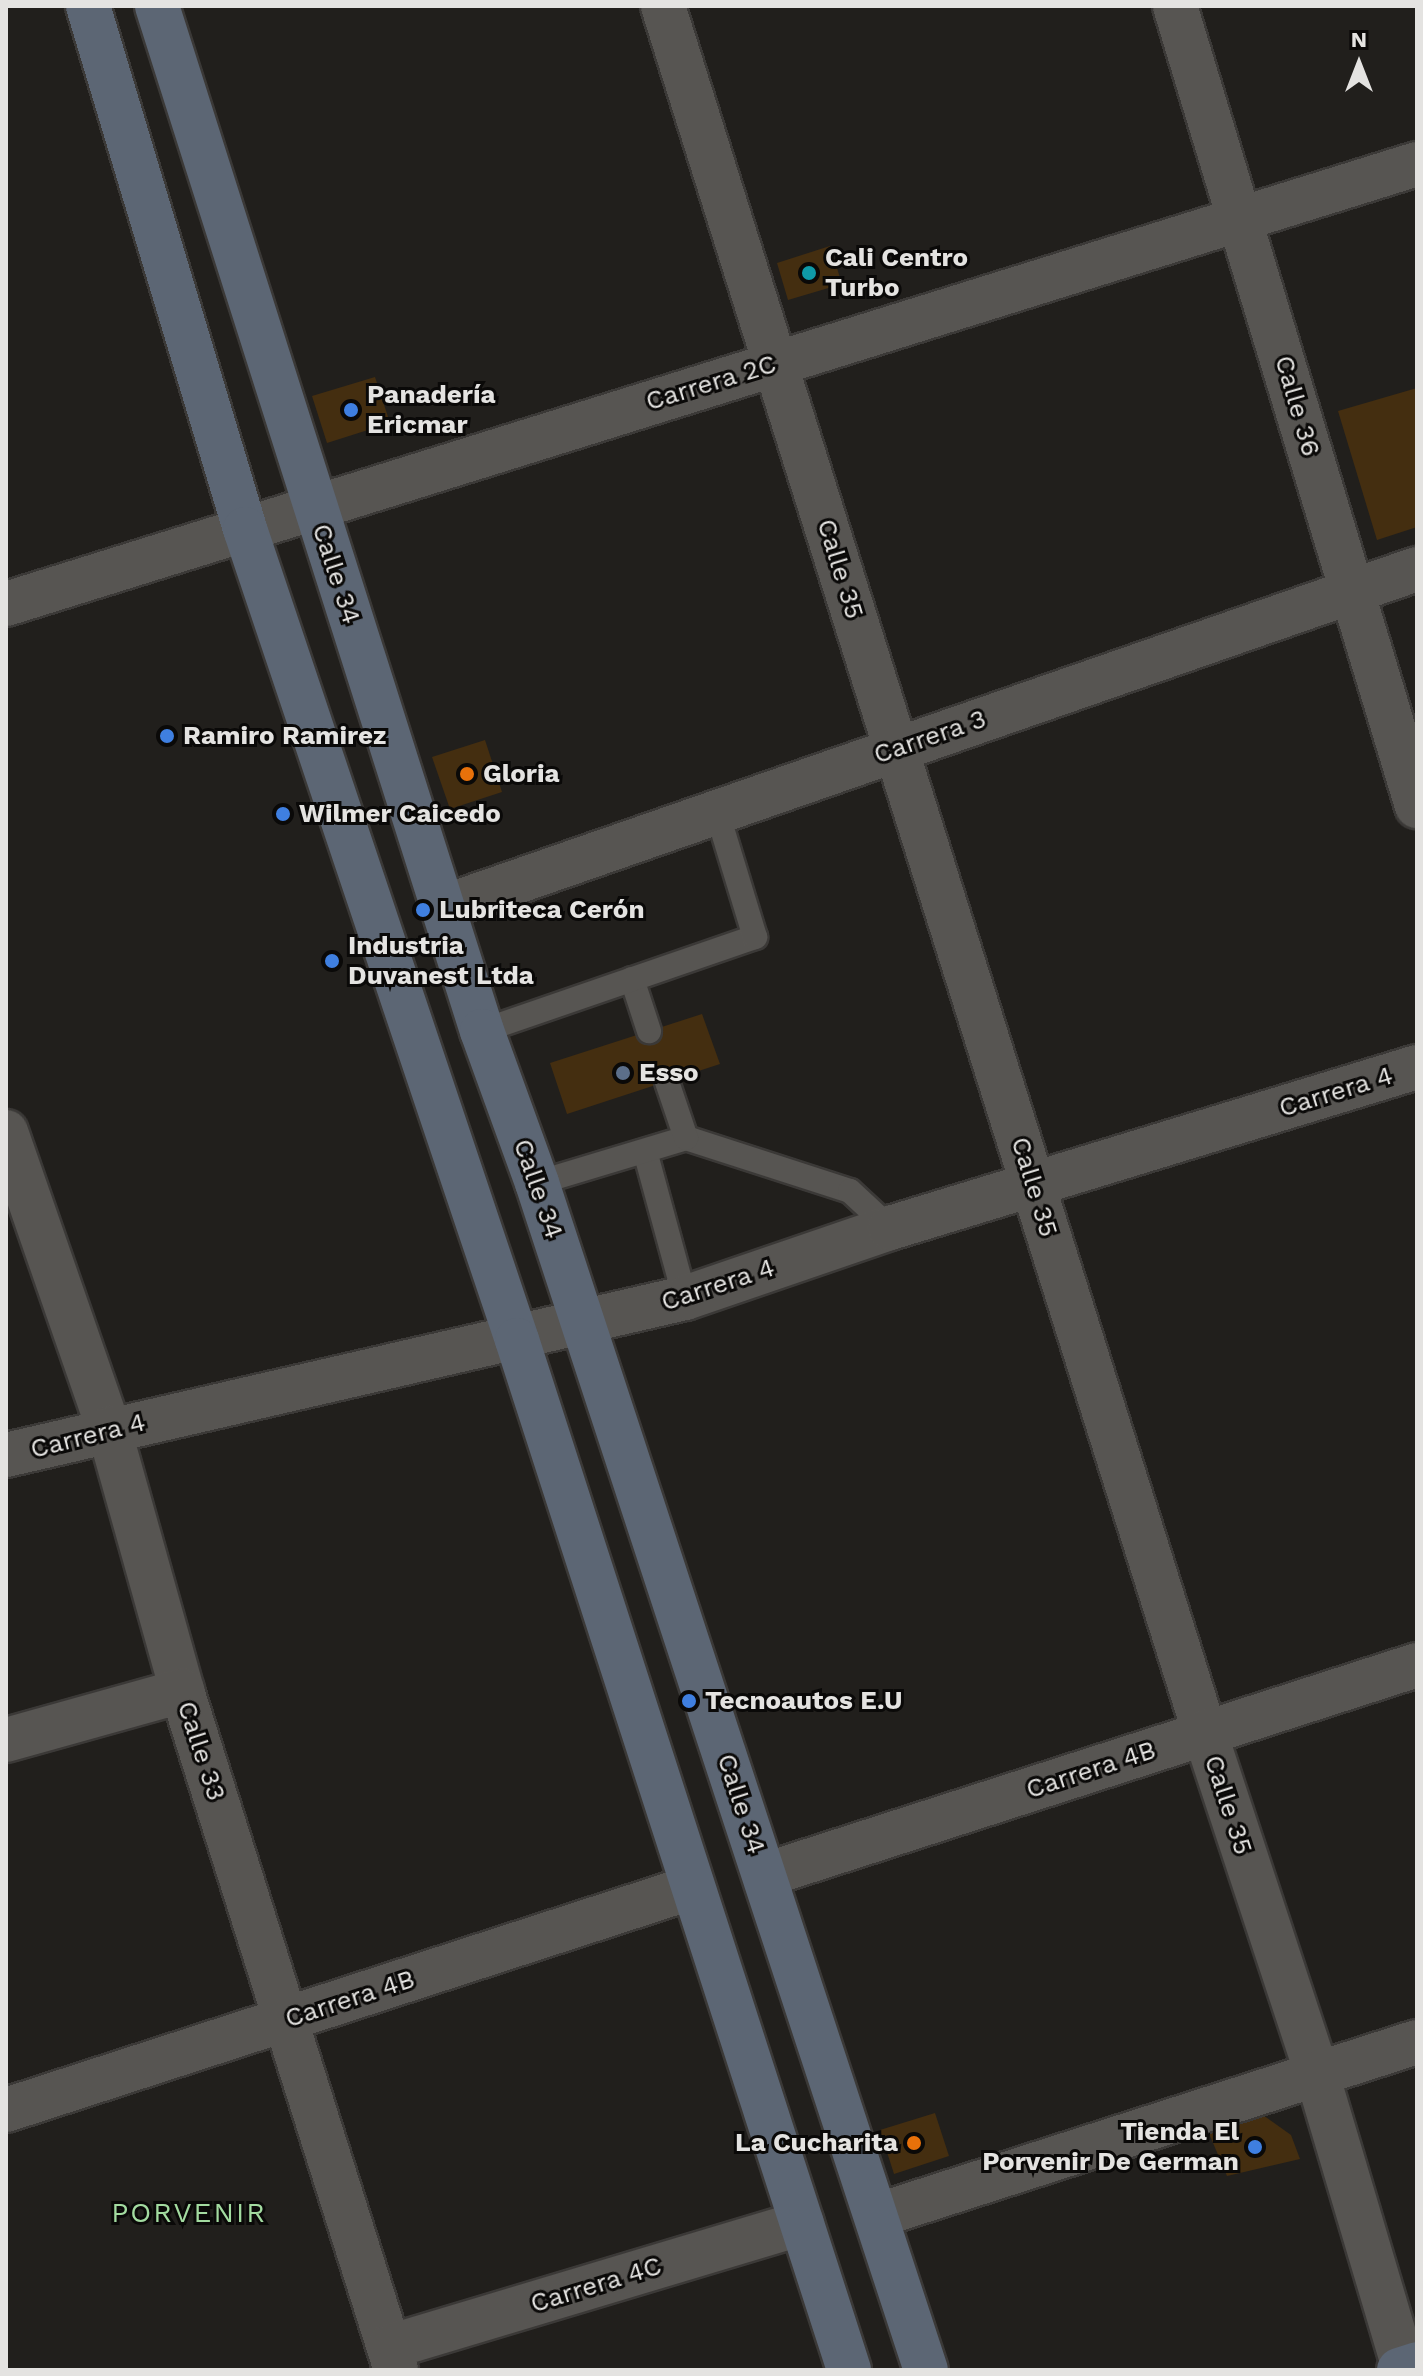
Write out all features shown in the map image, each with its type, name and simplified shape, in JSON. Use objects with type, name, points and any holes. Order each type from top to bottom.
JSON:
[{"type":"main road","points":[[88,6],[245,529],[517,1340],[849,2370]]},
{"type":"main road","name":"Calle 34","points":[[157,6],[314,507],[444,907],[498,1025],[552,1179],[582,1324],[879,2215],[926,2370]]},
{"type":"street","name":"Calle 35","points":[[663,6],[1205,1733],[1317,2074],[1407,2368]]},
{"type":"street","name":"Calle 36","points":[[1175,6],[1417,806]]},
{"type":"street","name":"Carrera 2C","points":[[6,604],[1417,164]]},
{"type":"street","name":"Carrera 3","points":[[444,907],[1417,569]]},
{"type":"street","name":"Carrera 4","points":[[6,1455],[109,1429],[517,1340],[685,1298],[890,1228],[1417,1067]]},
{"type":"street","name":"Calle 33","points":[[6,1132],[109,1429],[182,1691],[393,2359]]},
{"type":"street","name":"Carrera 4B","points":[[765,1875],[1417,1665]]},
{"type":"street","points":[[6,1740],[182,1691]]},
{"type":"street","name":"Carrera 4B","points":[[6,2110],[693,1887]]},
{"type":"street","points":[[879,2215],[1417,2042]]},
{"type":"street","name":"Carrera 4C","points":[[393,2359],[802,2223]]},
{"type":"lane","points":[[498,1025],[755,937],[717,812]]},
{"type":"lane","points":[[632,979],[649,1031]]},
{"type":"lane","points":[[667,1082],[686,1138]]},
{"type":"lane","points":[[552,1179],[686,1138],[850,1191],[890,1228]]},
{"type":"lane","points":[[645,1151],[685,1298]]},
{"type":"building","name":"Cali Centro Turbo","points":[[830,246],[842,284],[788,300],[777,263]]},
{"type":"building","name":"Panadería Ericmar","points":[[375,377],[390,423],[327,443],[312,396]]},
{"type":"building","points":[[1417,388],[1417,527],[1377,540],[1338,411]]},
{"type":"building","name":"Gloria","points":[[485,740],[502,792],[450,809],[432,757]]},
{"type":"building","name":"Esso","points":[[702,1014],[720,1064],[567,1114],[550,1063]]},
{"type":"building","name":"Tienda El Porvenir De German","points":[[1253,2108],[1291,2135],[1300,2159],[1227,2176],[1205,2124]]},
{"type":"building","name":"La Cucharita","points":[[935,2113],[949,2156],[894,2174],[880,2130]]},
{"type":"place","name":"Cali Centro Turbo","points":[[809,273]]},
{"type":"place","name":"Panadería Ericmar","points":[[351,410]]},
{"type":"place","name":"Ramiro Ramirez","points":[[167,736]]},
{"type":"place","name":"Gloria","points":[[467,774]]},
{"type":"place","name":"Wilmer Caicedo","points":[[283,814]]},
{"type":"place","name":"Lubriteca Cerón","points":[[423,910]]},
{"type":"place","name":"Industria Duvanest Ltda","points":[[332,961]]},
{"type":"place","name":"Esso","points":[[623,1073]]},
{"type":"place","name":"Tecnoautos E.U","points":[[689,1701]]},
{"type":"place","name":"La Cucharita","points":[[914,2143]]},
{"type":"place","name":"Tienda El Porvenir De German","points":[[1255,2147]]},
{"type":"district","name":"PORVENIR","points":[[189,2213]]}]
